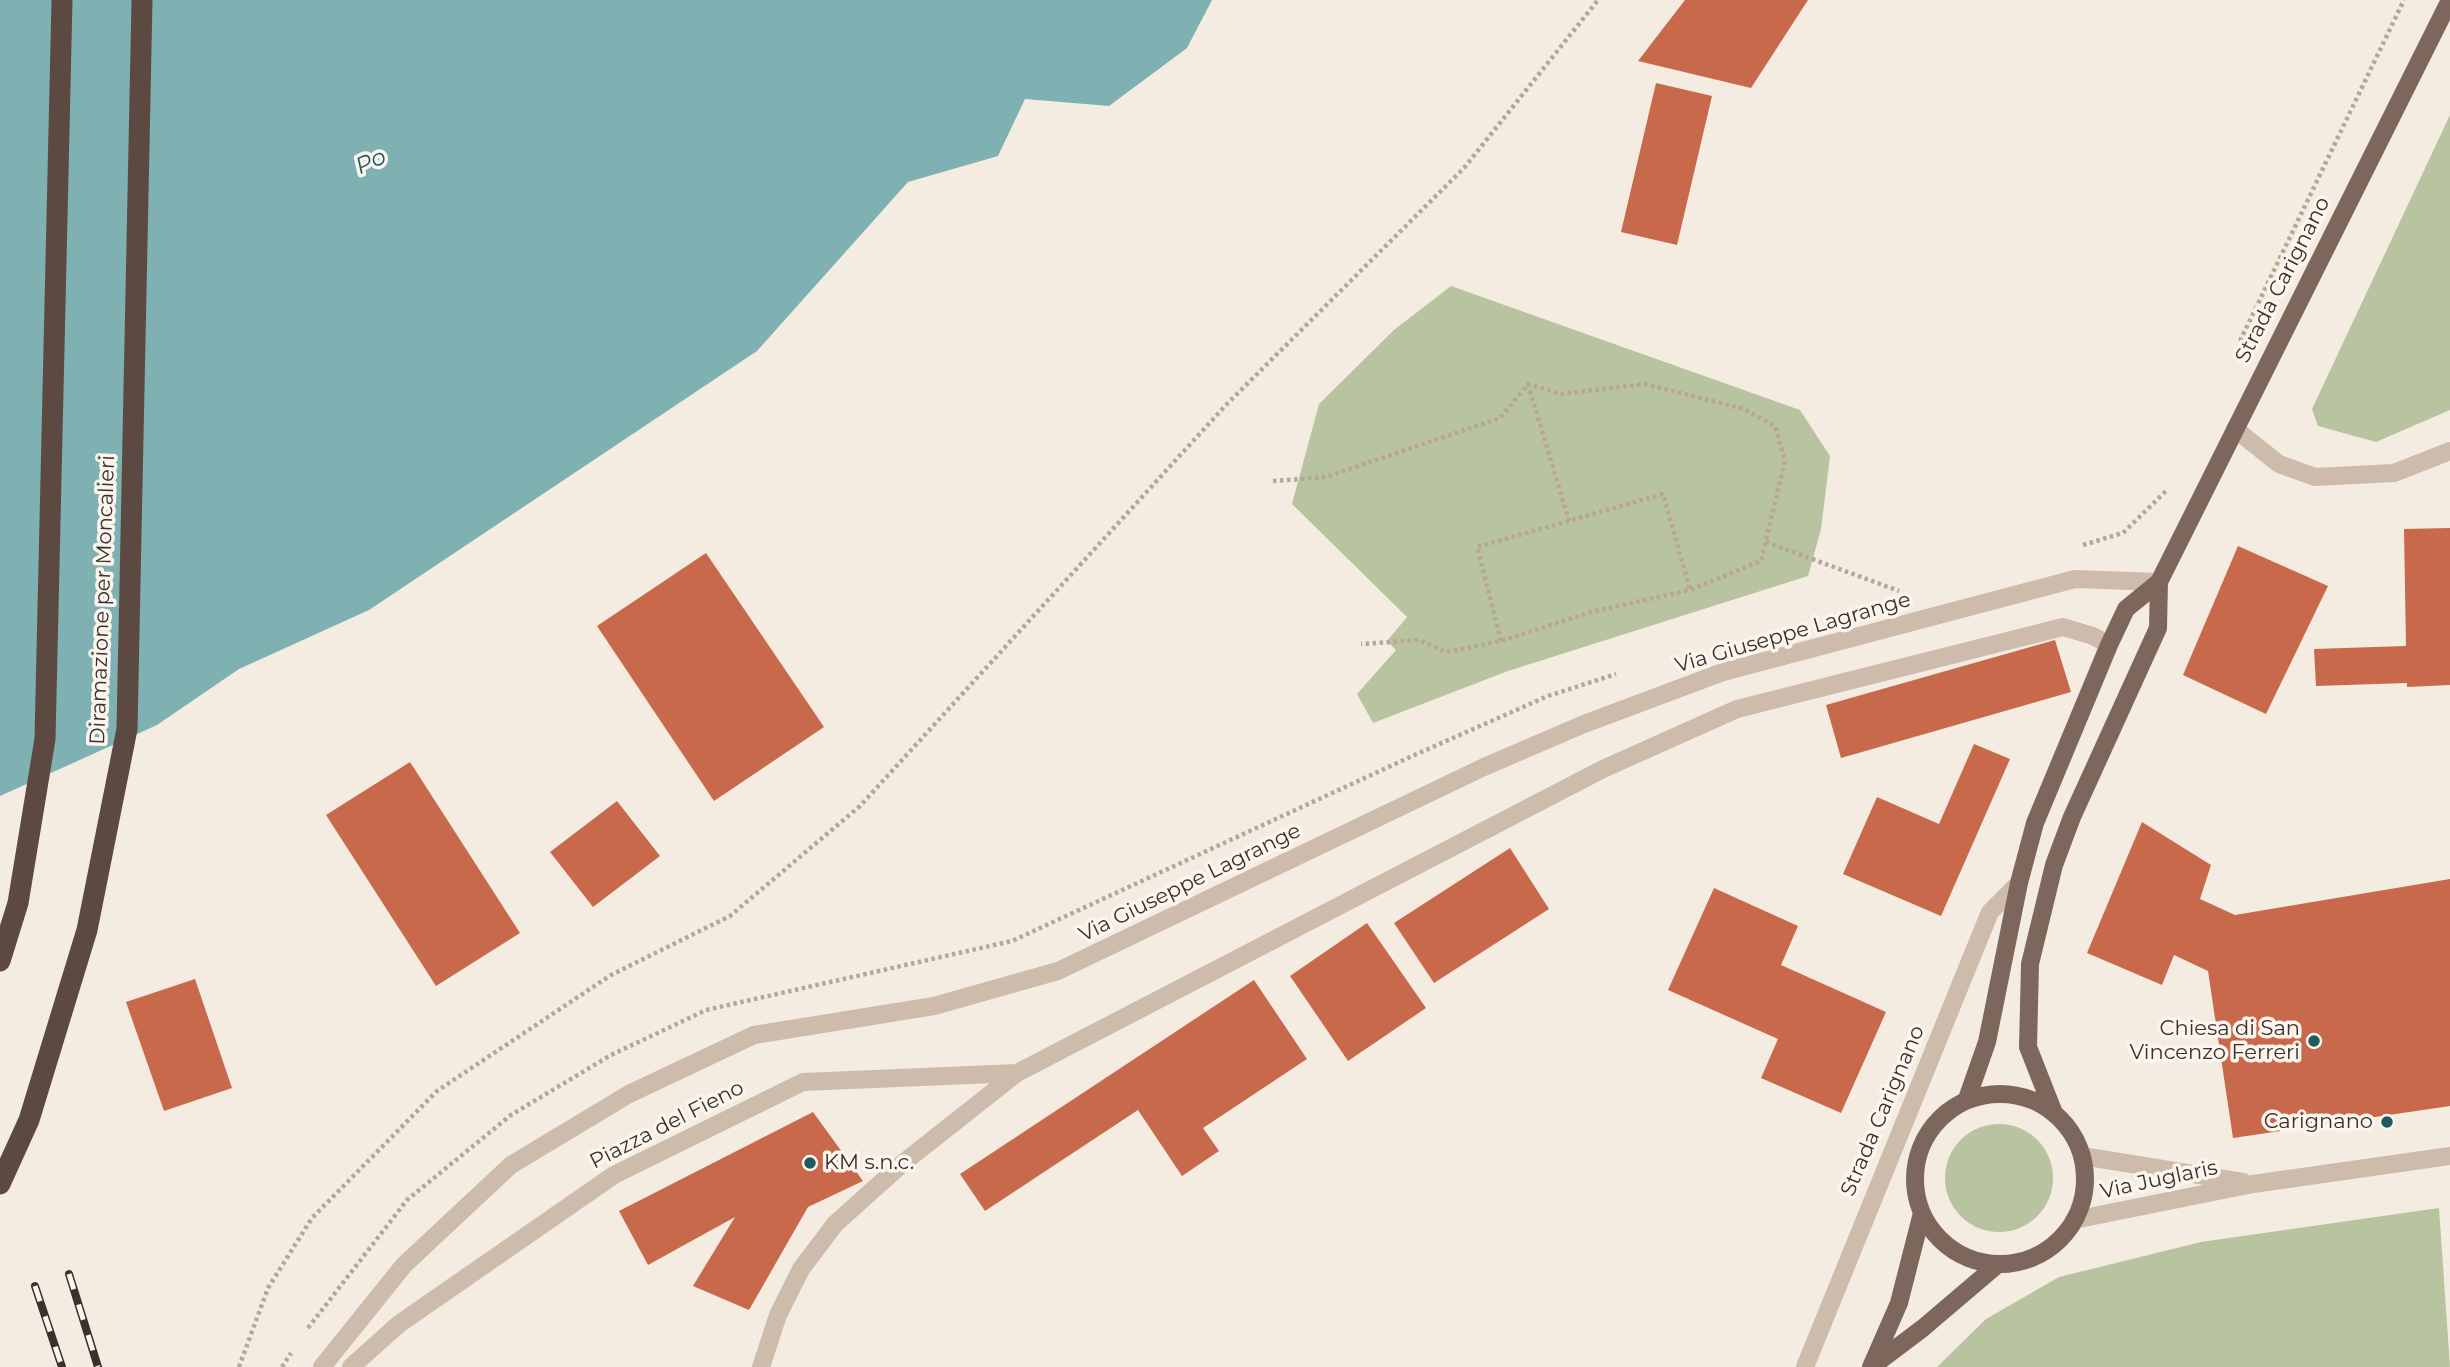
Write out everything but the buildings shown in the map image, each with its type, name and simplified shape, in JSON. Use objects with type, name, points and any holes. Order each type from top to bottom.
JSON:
[{"type":"highway","points":[[0,961],[18,903],[45,739],[62,0]]},
{"type":"highway","name":"Diramazione per Moncalieri","points":[[0,1184],[29,1120],[87,930],[127,729],[142,0]]},
{"type":"main road","name":"Strada Carignano","points":[[1967,1099],[1987,1042],[2019,883],[2035,823],[2109,645],[2126,609],[2159,582],[2450,0]]},
{"type":"main road","name":"Strada Carignano","points":[[2054,1113],[2028,1047],[2030,964],[2054,865],[2067,829],[2158,628],[2159,582]]},
{"type":"main road","points":[[2005,1093],[2031,1099],[2054,1113],[2072,1133],[2082,1156],[2085,1178],[2083,1200],[2074,1220],[2060,1240],[2039,1254],[1997,1265],[1980,1263],[1946,1245],[1922,1213],[1914,1177],[1919,1149],[1933,1125],[1953,1107],[1967,1099],[2005,1093]]},
{"type":"main road","points":[[1922,1213],[1899,1303],[1871,1367],[1923,1328],[1997,1265]]},
{"type":"street","points":[[2235,429],[2279,464],[2315,477],[2394,473],[2450,451]]},
{"type":"street","name":"Via Giuseppe Lagrange","points":[[322,1367],[404,1265],[511,1166],[629,1094],[754,1035],[934,1006],[1058,971],[1484,766],[1584,724],[1723,672],[2075,579],[2159,582]]},
{"type":"street","points":[[761,1367],[778,1315],[802,1269],[835,1224],[903,1163],[1017,1073],[1603,769],[1737,709],[2063,627],[2093,636],[2109,645]]},
{"type":"street","name":"Strada Carignano","points":[[1805,1367],[1990,912],[2019,883]]},
{"type":"street","name":"Piazza del Fieno","points":[[351,1367],[399,1324],[614,1175],[803,1082],[1017,1073]]},
{"type":"street","name":"Via Juglaris","points":[[2082,1156],[2253,1184]]},
{"type":"street","name":"Via Juglaris","points":[[2074,1220],[2253,1184],[2450,1157]]},
{"type":"path","points":[[239,1367],[268,1288],[312,1218],[437,1091],[611,975],[730,916],[860,806],[1226,405],[1464,168],[1598,0]]},
{"type":"path","points":[[2236,349],[2404,0]]},
{"type":"path","points":[[1273,481],[1326,477],[1500,418],[1528,384]]},
{"type":"path","points":[[1528,384],[1569,521]]},
{"type":"path","points":[[1361,644],[1419,640],[1446,652],[1501,641],[1591,612],[1690,590],[1760,561],[1785,461],[1775,426],[1744,409],[1644,384],[1561,394],[1528,384]]},
{"type":"path","points":[[2076,547],[2123,533],[2170,487]]},
{"type":"path","points":[[1501,641],[1477,547],[1663,494],[1690,590]]},
{"type":"path","points":[[1766,542],[1903,593],[1890,596]]},
{"type":"path","points":[[302,1337],[407,1200],[511,1115],[611,1055],[706,1010],[1012,941],[1523,707],[1627,671]]},
{"type":"path","points":[[282,1367],[296,1347]]},
{"type":"green space","points":[[2450,115],[2450,410],[2376,442],[2318,426],[2312,409]]},
{"type":"green space","points":[[1451,286],[1800,410],[1830,456],[1821,529],[1808,576],[1508,671],[1373,723],[1357,694],[1396,650],[1387,641],[1407,617],[1292,504],[1319,404],[1394,330]]},
{"type":"green space","points":[[1999,1124],[2020,1128],[2037,1140],[2049,1157],[2053,1178],[2049,1199],[2037,1216],[2020,1228],[1999,1232],[1978,1228],[1961,1216],[1949,1199],[1945,1178],[1949,1157],[1961,1140],[1978,1128]]},
{"type":"green space","points":[[2439,1208],[2450,1367],[1937,1367],[1986,1319],[2059,1277],[2201,1242]]},
{"type":"water","name":"Po","points":[[0,0],[1212,0],[1187,48],[1109,106],[1025,99],[998,156],[908,182],[757,351],[369,610],[239,669],[157,725],[0,796]]},
{"type":"railway","points":[[69,1274],[98,1367]]},
{"type":"railway","points":[[35,1286],[62,1367]]},
{"type":"place","name":"Chiesa di San Vincenzo Ferreri","points":[[2314,1041]]},
{"type":"place","name":"Carignano","points":[[2387,1122]]},
{"type":"place","name":"KM s.n.c.","points":[[810,1163]]}]
